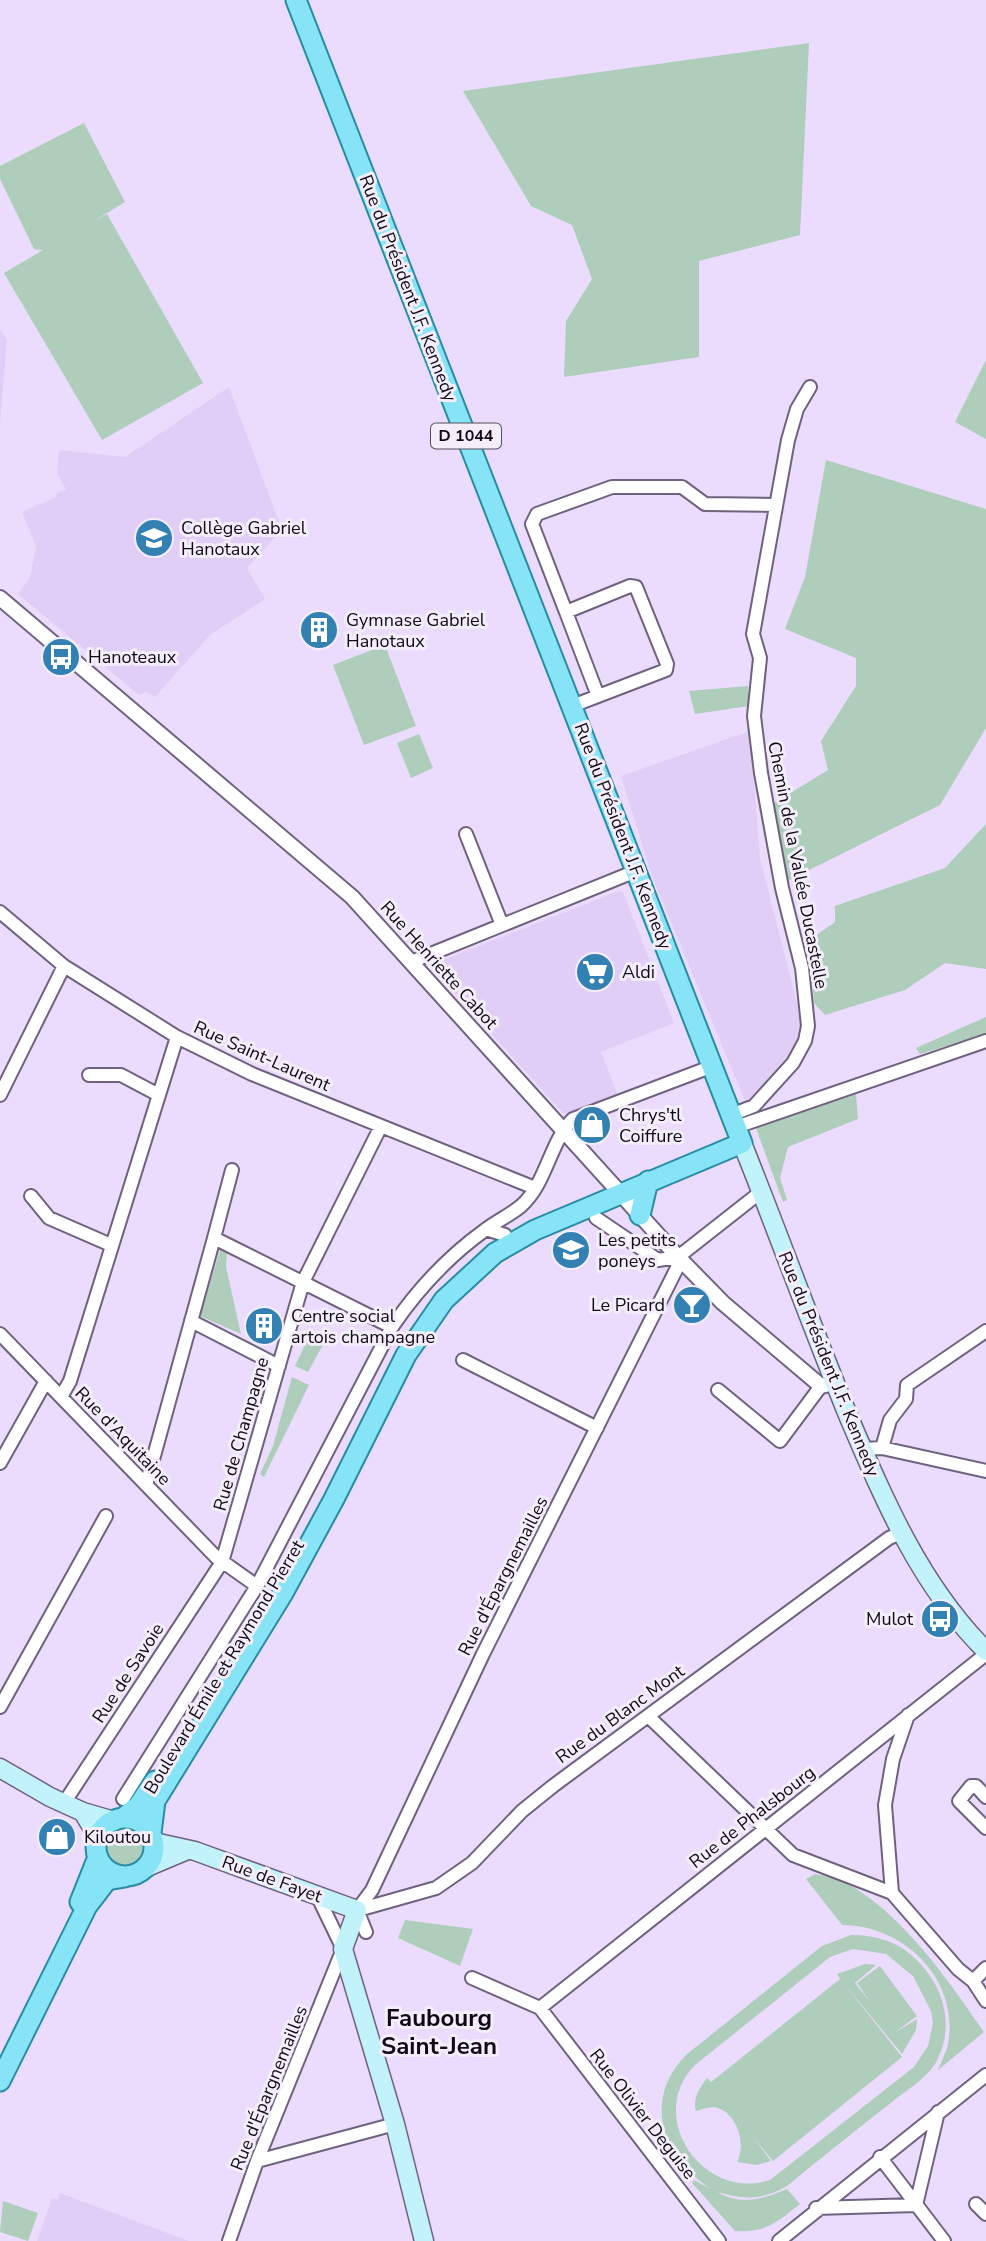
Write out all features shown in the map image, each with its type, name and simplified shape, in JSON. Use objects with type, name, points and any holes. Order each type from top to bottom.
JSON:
[{"type":"main road","name":"Rue du Président J.F. Kennedy","points":[[296,0],[762,1191],[828,1384],[926,1579],[986,1652]]},
{"type":"main road","name":"Boulevard Émile et Raymond Pierret","points":[[153,1838],[155,1801],[283,1593],[419,1332],[444,1300],[495,1253],[535,1230],[648,1181],[736,1128]]},
{"type":"main road","points":[[640,1215],[648,1181]]},
{"type":"main road","name":"Boulevard Émile et Raymond Pierret","points":[[120,1812],[146,1797],[276,1588],[406,1336],[453,1277],[528,1220],[579,1198],[620,1193]]},
{"type":"main road","points":[[0,1768],[83,1812],[120,1812],[139,1821],[153,1838],[152,1860],[147,1867]]},
{"type":"main road","points":[[0,2054],[87,1892],[98,1857],[98,1838],[83,1812]]},
{"type":"main road","points":[[98,1838],[120,1812]]},
{"type":"main road","name":"Rue de Fayet","points":[[153,1838],[357,1910]]},
{"type":"main road","points":[[0,2081],[87,1906],[107,1881],[125,1877],[185,1851]]},
{"type":"main road","points":[[98,1857],[108,1871],[125,1877]]},
{"type":"main road","points":[[357,1910],[343,1950],[395,2124],[424,2241]]},
{"type":"street","name":"Chemin de la Vallée Ducastelle","points":[[736,1128],[789,1068],[805,1041],[807,1026],[802,968],[774,845],[754,716],[760,658],[753,634],[794,419],[810,387]]},
{"type":"street","points":[[598,696],[532,524],[537,514],[612,487],[682,487],[705,504],[776,505]]},
{"type":"street","points":[[566,612],[630,586],[636,587],[667,664],[666,670],[572,706]]},
{"type":"street","name":"Rue Henriette Cabot","points":[[0,598],[352,897],[678,1257],[723,1303],[828,1384]]},
{"type":"street","points":[[466,834],[502,925]]},
{"type":"street","points":[[411,962],[636,871]]},
{"type":"street","name":"Rue Saint-Laurent","points":[[0,912],[64,966],[177,1037],[252,1074],[535,1188]]},
{"type":"street","points":[[0,1095],[64,966]]},
{"type":"street","points":[[61,1397],[70,1381],[157,1094],[177,1037]]},
{"type":"street","points":[[736,1128],[986,1041]]},
{"type":"street","points":[[563,1129],[573,1119],[713,1066]]},
{"type":"street","points":[[89,1075],[121,1075],[157,1094]]},
{"type":"street","name":"Rue de Champagne","points":[[222,1562],[303,1282],[382,1126]]},
{"type":"street","name":"Boulevard Émile et Raymond Pierret","points":[[120,1812],[257,1586],[393,1326],[432,1277],[486,1230],[521,1206],[535,1188],[563,1129]]},
{"type":"street","points":[[146,1485],[232,1170]]},
{"type":"street","points":[[596,1218],[658,1260],[678,1257],[762,1191]]},
{"type":"street","points":[[31,1196],[49,1218],[111,1245]]},
{"type":"street","points":[[486,1230],[505,1235]]},
{"type":"street","points":[[214,1238],[393,1326]]},
{"type":"street","name":"Rue d'Épargnemailles","points":[[357,1910],[372,1890],[487,1644],[677,1268],[678,1257]]},
{"type":"street","points":[[191,1321],[279,1366]]},
{"type":"street","points":[[882,1448],[890,1420],[906,1399],[907,1385],[986,1331]]},
{"type":"street","name":"Rue d'Aquitaine","points":[[0,1334],[222,1562],[257,1586]]},
{"type":"street","points":[[463,1360],[597,1428]]},
{"type":"street","points":[[0,1462],[46,1381]]},
{"type":"street","points":[[718,1390],[780,1441],[828,1384]]},
{"type":"street","points":[[862,1448],[882,1448],[985,1469]]},
{"type":"street","points":[[0,1707],[106,1516]]},
{"type":"street","name":"Rue du Blanc Mont","points":[[357,1910],[436,1888],[472,1863],[522,1811],[889,1538],[901,1533]]},
{"type":"street","name":"Rue de Savoie","points":[[64,1802],[222,1562]]},
{"type":"street","name":"Rue de Phalsbourg","points":[[540,2008],[986,1652]]},
{"type":"street","points":[[892,1894],[885,1805],[893,1759],[908,1715]]},
{"type":"street","points":[[648,1716],[793,1854],[892,1894],[958,1969],[973,1981],[986,2001]]},
{"type":"street","points":[[986,1797],[976,1786],[971,1786],[959,1801],[986,1828]]},
{"type":"street","points":[[317,1895],[343,1950]]},
{"type":"street","points":[[357,1910],[366,1932]]},
{"type":"street","name":"Rue d'Épargnemailles","points":[[229,2241],[257,2161],[343,1950]]},
{"type":"street","points":[[973,1981],[986,1968]]},
{"type":"street","points":[[472,1978],[540,2008]]},
{"type":"street","name":"Rue Olivier Deguise","points":[[540,2008],[719,2241]]},
{"type":"street","points":[[779,2241],[816,2208],[986,2075]]},
{"type":"street","points":[[916,2205],[938,2112]]},
{"type":"street","points":[[257,2161],[395,2124]]},
{"type":"street","points":[[880,2157],[944,2241]]},
{"type":"street","points":[[816,2208],[916,2205]]},
{"type":"shaded area","points":[[0,330],[7,339],[0,424]]},
{"type":"shaded area","name":"Collège Gabriel Hanotaux","points":[[229,387],[282,530],[247,568],[265,599],[210,635],[155,697],[146,692],[139,695],[18,594],[30,578],[36,546],[22,512],[56,497],[57,493],[66,489],[57,474],[59,450],[125,457]]},
{"type":"shaded area","points":[[750,731],[760,858],[804,1031],[805,1055],[756,1112],[745,1101],[652,876],[621,776]]},
{"type":"shaded area","points":[[619,891],[623,892],[674,1023],[601,1052],[618,1095],[564,1114],[437,974],[438,962]]},
{"type":"shaded area","points":[[60,2193],[189,2241],[37,2241],[52,2198],[58,2200]]},
{"type":"green space","points":[[809,43],[800,235],[699,261],[699,357],[564,377],[566,321],[592,279],[572,225],[531,206],[463,91]]},
{"type":"green space","points":[[84,123],[125,202],[91,223],[107,214],[203,383],[102,440],[4,273],[43,250],[34,249],[0,179],[0,166]]},
{"type":"green space","points":[[986,360],[986,439],[955,422]]},
{"type":"green space","points":[[826,460],[986,509],[986,728],[940,805],[787,881],[774,803],[828,770],[821,741],[856,686],[856,658],[785,629],[805,577]]},
{"type":"green space","points":[[385,645],[416,726],[364,745],[333,665]]},
{"type":"green space","points":[[748,686],[749,706],[695,714],[689,691]]},
{"type":"green space","points":[[419,734],[433,768],[411,778],[397,743]]},
{"type":"green space","points":[[986,824],[986,969],[945,963],[905,990],[825,1015],[814,1003],[810,948],[818,934],[835,922],[835,906],[945,868]]},
{"type":"green space","points":[[986,1017],[986,1034],[920,1054],[916,1048]]},
{"type":"green space","points":[[856,1094],[858,1119],[788,1147],[780,1178],[787,1200],[783,1202],[756,1128]]},
{"type":"green space","points":[[220,1250],[227,1252],[226,1267],[241,1334],[200,1316]]},
{"type":"green space","points":[[310,1334],[325,1341],[308,1372],[295,1366]]},
{"type":"green space","points":[[292,1377],[309,1385],[264,1477],[260,1474],[273,1446]]},
{"type":"green space","points":[[125,1831],[138,1836],[143,1849],[138,1862],[125,1867],[112,1862],[107,1849],[112,1836]]},
{"type":"green space","points":[[815,1874],[846,1883],[886,1911],[923,1949],[984,2032],[938,2070],[948,2044],[949,2021],[945,1998],[936,1978],[923,1960],[906,1946],[865,1927],[842,1925],[806,1879]]},
{"type":"green space","points":[[405,1920],[473,1929],[460,1966],[398,1938]]},
{"type":"green space","points":[[851,1935],[874,1937],[904,1949],[935,1983],[945,2018],[944,2041],[935,2064],[919,2081],[787,2186],[770,2194],[753,2197],[718,2192],[735,2199],[752,2200],[787,2189],[800,2204],[770,2225],[754,2230],[735,2231],[692,2183],[694,2180],[711,2189],[680,2161],[670,2144],[662,2109],[664,2090],[672,2072],[686,2055],[822,1946]],"holes":[[[853,1949],[886,1954],[913,1976],[931,2011],[933,2023],[928,2046],[914,2067],[770,2180],[746,2184],[723,2179],[704,2167],[689,2150],[679,2130],[676,2108],[681,2086],[695,2065],[830,1957]]]},
{"type":"green space","points":[[865,1964],[876,1965],[855,1983],[871,2003],[857,1983],[880,1966],[917,2016],[894,2033],[917,2019],[916,2030],[902,2054],[842,1981],[902,2057],[773,2161],[753,2137],[771,2161],[757,2165],[737,2162],[741,2146],[734,2121],[721,2109],[713,2107],[696,2111],[696,2098],[702,2085],[707,2078],[711,2082],[840,1979],[837,1974]]},
{"type":"green space","points":[[3,2201],[38,2213],[28,2241],[0,2232]]},
{"type":"place","name":"Collège Gabriel Hanotaux","points":[[154,538]]},
{"type":"place","name":"Gymnase Gabriel Hanotaux","points":[[319,630]]},
{"type":"place","name":"Hanoteaux","points":[[61,657]]},
{"type":"place","name":"Aldi","points":[[595,972]]},
{"type":"place","name":"Chrys'tl Coiffure","points":[[592,1125]]},
{"type":"place","name":"Les petits poneys","points":[[571,1250]]},
{"type":"place","name":"Le Picard","points":[[692,1305]]},
{"type":"place","name":"Centre social artois champagne","points":[[264,1326]]},
{"type":"place","name":"Mulot","points":[[940,1619]]},
{"type":"place","name":"Kiloutou","points":[[57,1837]]},
{"type":"district","name":"Faubourg Saint-Jean","points":[[439,2032]]}]
